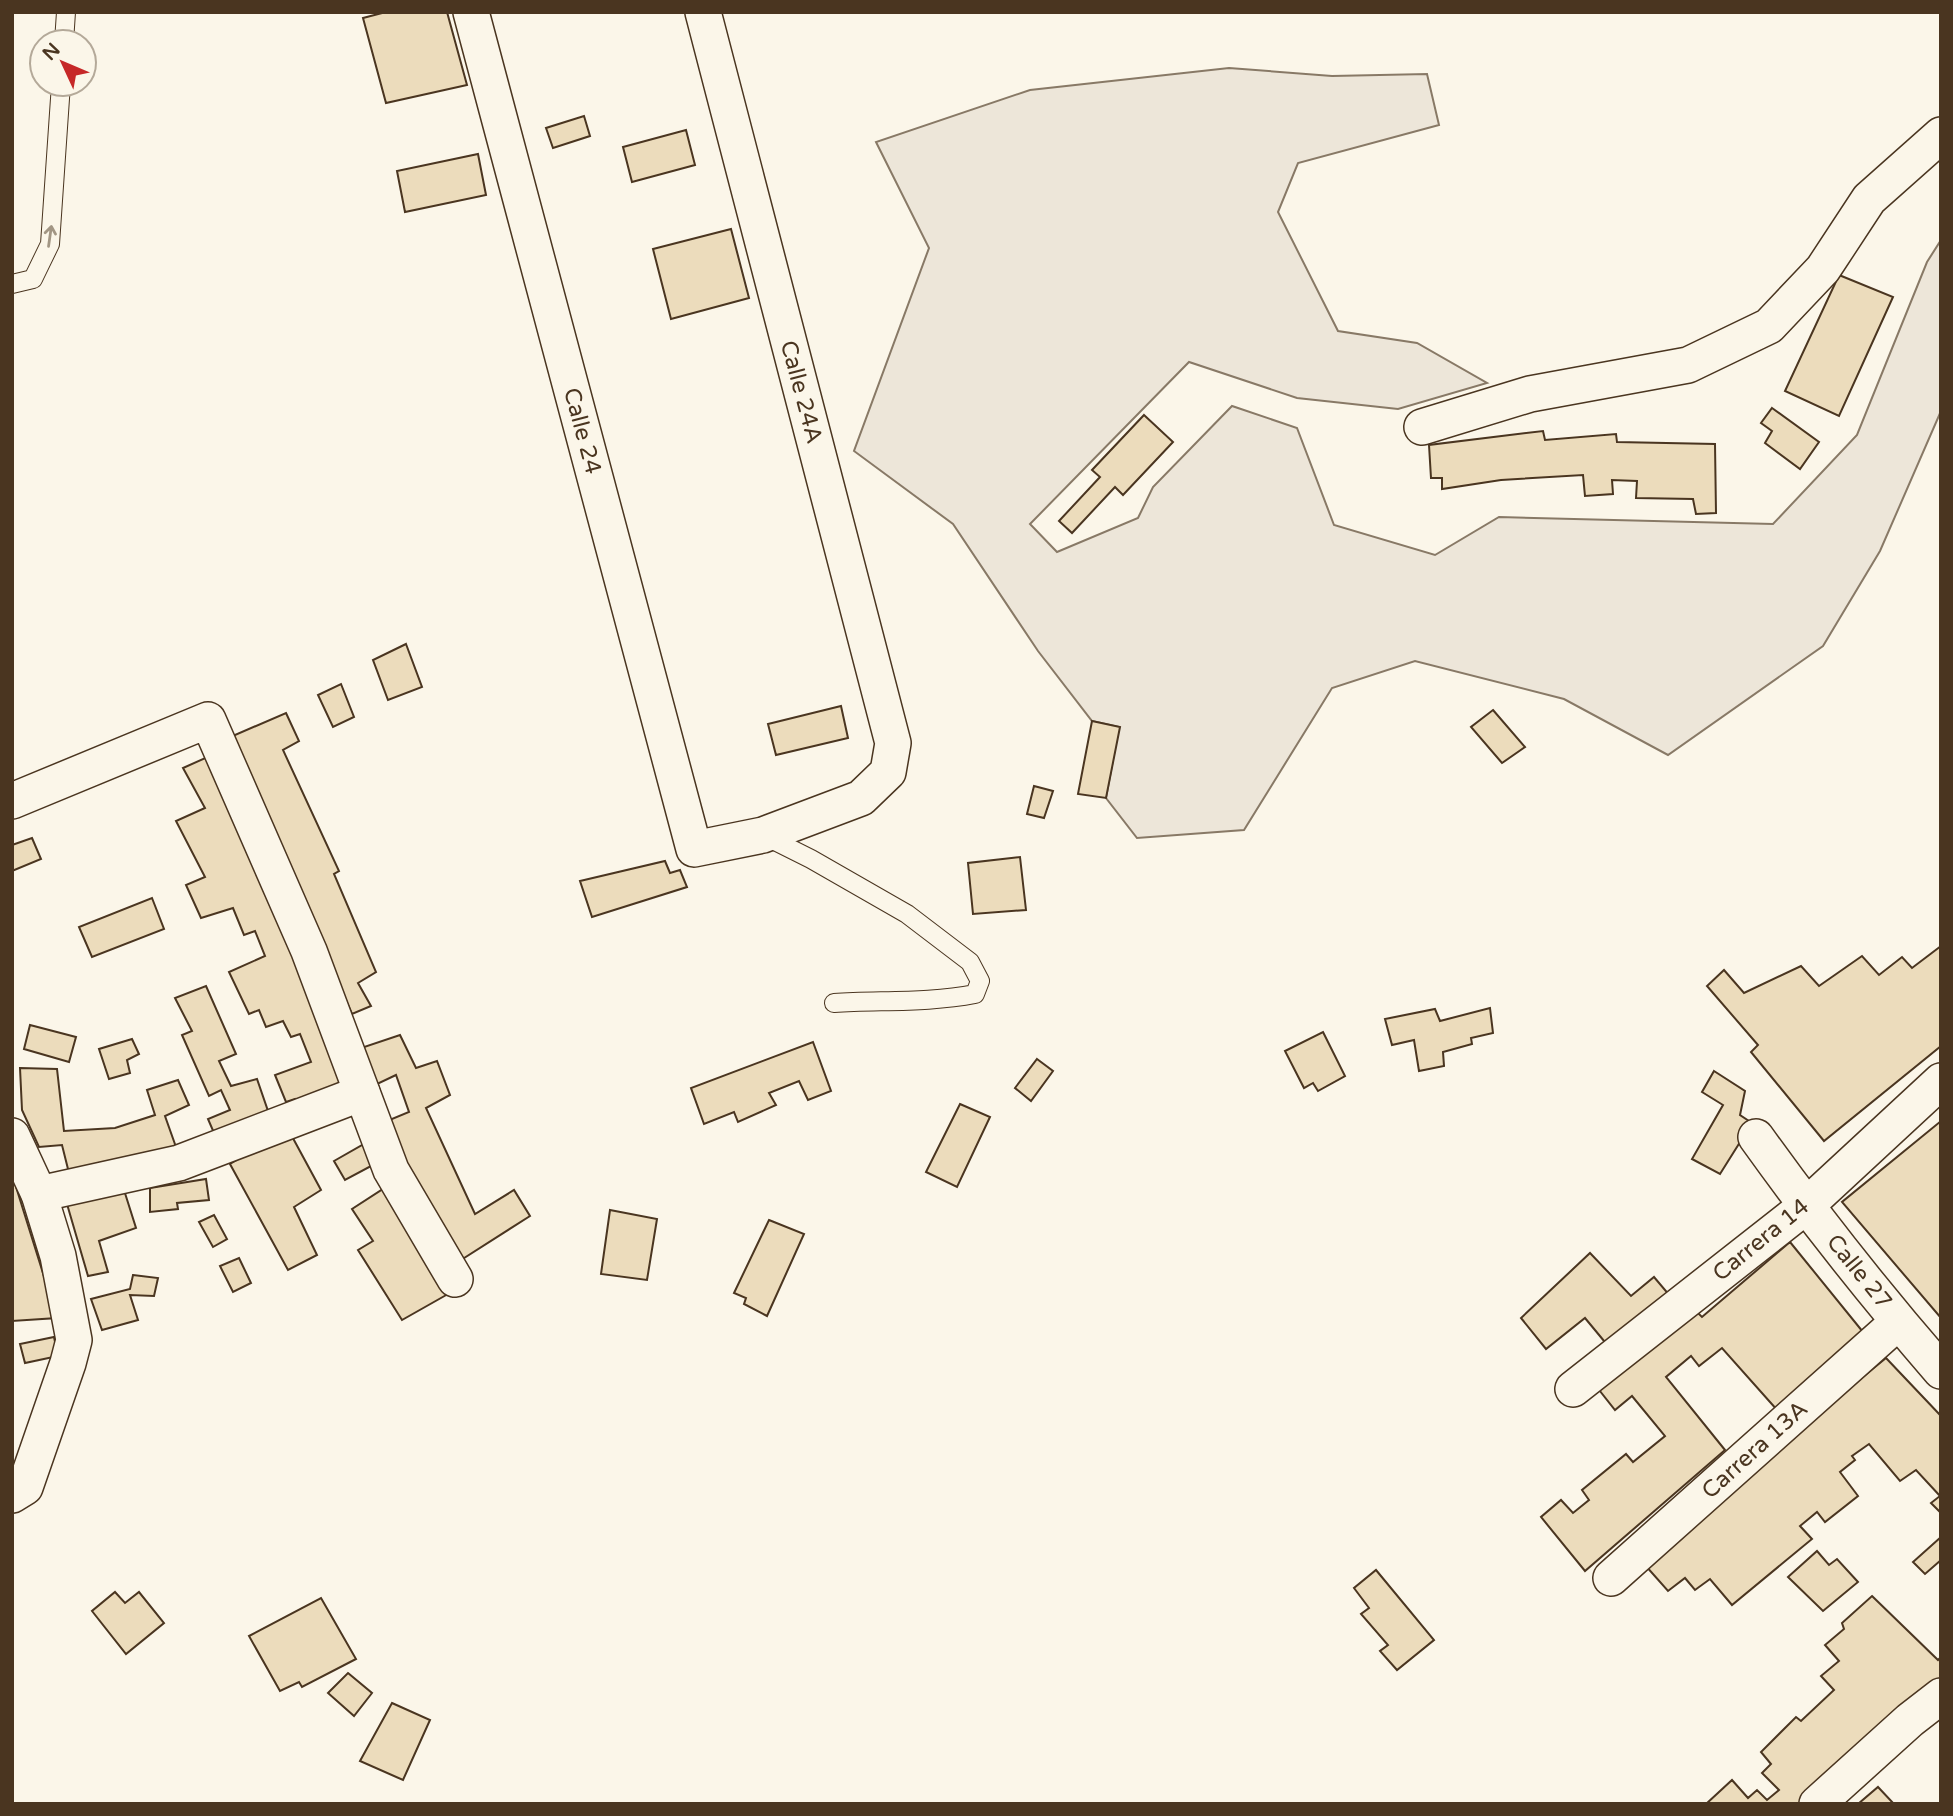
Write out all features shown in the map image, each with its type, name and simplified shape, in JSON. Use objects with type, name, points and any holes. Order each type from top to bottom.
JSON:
[{"type":"street","name":"Calle 24","points":[[471,12],[694,849],[763,835]]},
{"type":"street","name":"Calle 24A","points":[[703,12],[893,743],[888,772],[861,798],[763,835]]},
{"type":"street","points":[[1422,426],[1530,394],[1688,365],[1769,326],[1823,268],[1869,199],[1941,135]]},
{"type":"street","points":[[12,801],[208,720],[309,951],[391,1170],[455,1279]]},
{"type":"street","name":"Carrera 14","points":[[1573,1389],[1805,1206],[1941,1082]]},
{"type":"street","points":[[39,1194],[179,1163],[362,1093]]},
{"type":"street","points":[[12,1136],[39,1194],[58,1256],[74,1340],[25,1487],[12,1495]]},
{"type":"street","name":"Calle 27","points":[[1756,1137],[1805,1206],[1941,1371]]},
{"type":"street","name":"Carrera 13A","points":[[1611,1578],[1898,1322]]},
{"type":"street","points":[[1817,1804],[1910,1720],[1941,1696]]},
{"type":"lane","points":[[12,284],[33,279],[50,244],[60,98]]},
{"type":"lane","points":[[763,835],[907,914],[970,962],[980,981],[975,995],[949,999],[888,999],[834,1003]]},
{"type":"shaded area","points":[[1229,68],[1332,76],[1427,74],[1439,125],[1298,163],[1278,212],[1338,331],[1417,343],[1487,383],[1398,409],[1297,398],[1189,362],[1030,524],[1057,552],[1138,518],[1153,487],[1232,406],[1297,428],[1334,525],[1435,555],[1499,517],[1773,524],[1857,435],[1927,262],[1941,240],[1941,411],[1880,551],[1823,646],[1668,755],[1564,699],[1415,661],[1332,688],[1244,830],[1137,838],[1106,798],[1119,727],[1092,721],[1038,651],[953,524],[854,451],[929,248],[876,142],[1030,90]]},
{"type":"building","points":[[386,12],[447,12],[467,85],[386,103],[363,18]]},
{"type":"building","points":[[584,116],[590,136],[553,148],[546,128]]},
{"type":"building","points":[[686,130],[695,165],[632,182],[623,147]]},
{"type":"building","points":[[478,154],[486,195],[405,212],[397,171]]},
{"type":"building","points":[[731,229],[749,298],[671,319],[653,249]]},
{"type":"building","points":[[1839,275],[1893,297],[1839,416],[1785,391]]},
{"type":"building","points":[[1772,408],[1819,442],[1800,469],[1765,443],[1772,431],[1761,423]]},
{"type":"building","points":[[1144,415],[1173,442],[1123,495],[1115,487],[1072,533],[1059,521],[1100,477],[1092,470]]},
{"type":"building","points":[[1543,431],[1545,440],[1616,434],[1617,442],[1715,444],[1716,513],[1696,514],[1693,499],[1636,498],[1637,481],[1612,480],[1613,494],[1585,496],[1583,475],[1501,480],[1442,489],[1442,478],[1431,478],[1429,445]]},
{"type":"building","points":[[406,644],[422,687],[388,700],[373,660]]},
{"type":"building","points":[[341,684],[354,717],[333,727],[318,695]]},
{"type":"building","points":[[841,706],[848,738],[776,755],[768,724]]},
{"type":"building","points":[[1493,710],[1525,747],[1502,763],[1471,727]]},
{"type":"building","points":[[286,713],[299,741],[283,750],[339,871],[334,874],[376,972],[358,983],[371,1006],[352,1014],[228,738]]},
{"type":"building","points":[[1092,721],[1120,727],[1106,798],[1078,794]]},
{"type":"building","points":[[212,755],[350,1087],[300,1109],[295,1099],[286,1102],[275,1075],[311,1062],[300,1034],[291,1037],[283,1021],[266,1027],[259,1010],[249,1014],[229,972],[265,956],[255,931],[244,935],[233,908],[201,918],[186,885],[205,877],[176,821],[205,808],[183,768]]},
{"type":"building","points":[[1034,786],[1053,791],[1044,818],[1027,814]]},
{"type":"building","points":[[32,838],[41,859],[12,871],[12,845]]},
{"type":"building","points":[[1020,857],[1026,910],[973,914],[968,863]]},
{"type":"building","points":[[665,861],[670,873],[680,870],[687,887],[592,917],[580,881]]},
{"type":"building","points":[[152,898],[164,929],[92,957],[79,927]]},
{"type":"building","points":[[1941,946],[1941,1046],[1824,1141],[1751,1052],[1758,1045],[1707,986],[1724,970],[1744,993],[1801,966],[1819,986],[1862,956],[1879,975],[1902,957],[1912,968]]},
{"type":"building","points":[[206,986],[236,1054],[219,1061],[231,1086],[257,1079],[268,1111],[214,1133],[208,1119],[230,1110],[221,1090],[209,1096],[182,1035],[192,1031],[175,998]]},
{"type":"building","points":[[1490,1008],[1493,1033],[1471,1038],[1472,1044],[1443,1052],[1444,1066],[1419,1071],[1414,1040],[1392,1045],[1385,1019],[1435,1009],[1440,1021]]},
{"type":"building","points":[[30,1025],[76,1037],[69,1062],[24,1049]]},
{"type":"building","points":[[1323,1032],[1345,1076],[1318,1091],[1313,1083],[1304,1088],[1285,1051]]},
{"type":"building","points":[[400,1035],[416,1068],[437,1061],[450,1095],[426,1108],[475,1214],[514,1190],[530,1216],[461,1260],[439,1234],[387,1121],[409,1112],[396,1075],[373,1086],[358,1049]]},
{"type":"building","points":[[132,1039],[139,1054],[127,1060],[130,1073],[109,1079],[99,1049]]},
{"type":"building","points":[[813,1042],[831,1091],[808,1100],[799,1081],[769,1093],[776,1105],[738,1122],[734,1112],[704,1124],[691,1088]]},
{"type":"building","points":[[1037,1059],[1053,1071],[1031,1101],[1015,1088]]},
{"type":"building","points":[[20,1068],[57,1069],[64,1131],[115,1128],[155,1115],[147,1090],[178,1080],[189,1105],[165,1116],[176,1147],[69,1173],[62,1145],[39,1147],[22,1110]]},
{"type":"building","points":[[1714,1071],[1745,1091],[1740,1115],[1752,1123],[1720,1174],[1692,1159],[1723,1105],[1702,1092]]},
{"type":"building","points":[[960,1104],[990,1117],[957,1187],[926,1172]]},
{"type":"building","points":[[1941,1121],[1941,1318],[1842,1202]]},
{"type":"building","points":[[288,1129],[321,1190],[294,1207],[317,1255],[288,1270],[230,1164]]},
{"type":"building","points":[[364,1144],[373,1165],[345,1180],[334,1161]]},
{"type":"building","points":[[12,1174],[57,1318],[12,1321]]},
{"type":"building","points":[[206,1179],[209,1200],[177,1203],[178,1209],[150,1212],[150,1188]]},
{"type":"building","points":[[383,1189],[448,1294],[402,1320],[358,1250],[373,1241],[352,1209]]},
{"type":"building","points":[[124,1190],[136,1228],[99,1241],[108,1272],[88,1276],[67,1204]]},
{"type":"building","points":[[610,1210],[657,1219],[647,1280],[601,1274]]},
{"type":"building","points":[[214,1215],[227,1239],[213,1247],[199,1222]]},
{"type":"building","points":[[769,1220],[804,1234],[767,1316],[744,1304],[746,1298],[734,1293]]},
{"type":"building","points":[[1790,1242],[1863,1332],[1778,1411],[1722,1348],[1699,1366],[1691,1356],[1666,1377],[1725,1450],[1585,1571],[1541,1517],[1561,1500],[1573,1513],[1589,1500],[1582,1490],[1626,1454],[1633,1462],[1665,1436],[1632,1396],[1615,1410],[1596,1386],[1698,1313],[1702,1317]]},
{"type":"building","points":[[1590,1253],[1631,1296],[1654,1277],[1671,1297],[1609,1347],[1585,1318],[1546,1349],[1521,1318]]},
{"type":"building","points":[[239,1258],[251,1283],[233,1292],[220,1266]]},
{"type":"building","points":[[133,1275],[158,1278],[154,1296],[130,1295],[138,1320],[102,1330],[91,1299],[130,1289]]},
{"type":"building","points":[[54,1337],[58,1356],[25,1363],[20,1344]]},
{"type":"building","points":[[1886,1358],[1941,1416],[1941,1513],[1931,1503],[1940,1496],[1916,1470],[1900,1481],[1869,1444],[1852,1456],[1855,1460],[1840,1472],[1858,1496],[1825,1522],[1817,1512],[1800,1526],[1812,1539],[1732,1605],[1710,1579],[1695,1590],[1685,1578],[1668,1591],[1645,1565],[1749,1470]]},
{"type":"building","points":[[1941,1537],[1941,1560],[1925,1574],[1913,1562]]},
{"type":"building","points":[[1817,1551],[1829,1565],[1837,1559],[1858,1582],[1823,1611],[1788,1577]]},
{"type":"building","points":[[1376,1570],[1434,1640],[1397,1670],[1380,1651],[1388,1645],[1361,1614],[1369,1608],[1354,1588]]},
{"type":"building","points":[[115,1592],[125,1603],[139,1592],[164,1623],[126,1654],[92,1611]]},
{"type":"building","points":[[1872,1596],[1938,1660],[1941,1657],[1941,1686],[1805,1804],[1706,1804],[1732,1780],[1748,1798],[1757,1790],[1767,1800],[1779,1790],[1762,1773],[1771,1764],[1761,1752],[1796,1717],[1801,1721],[1834,1690],[1821,1676],[1839,1661],[1825,1645],[1844,1629],[1842,1623]]},
{"type":"building","points":[[321,1598],[356,1659],[302,1687],[299,1682],[280,1691],[249,1636]]},
{"type":"building","points":[[348,1673],[372,1693],[354,1716],[328,1693]]},
{"type":"building","points":[[392,1703],[430,1720],[403,1780],[360,1761]]},
{"type":"building","points":[[1878,1787],[1894,1804],[1858,1804]]}]
